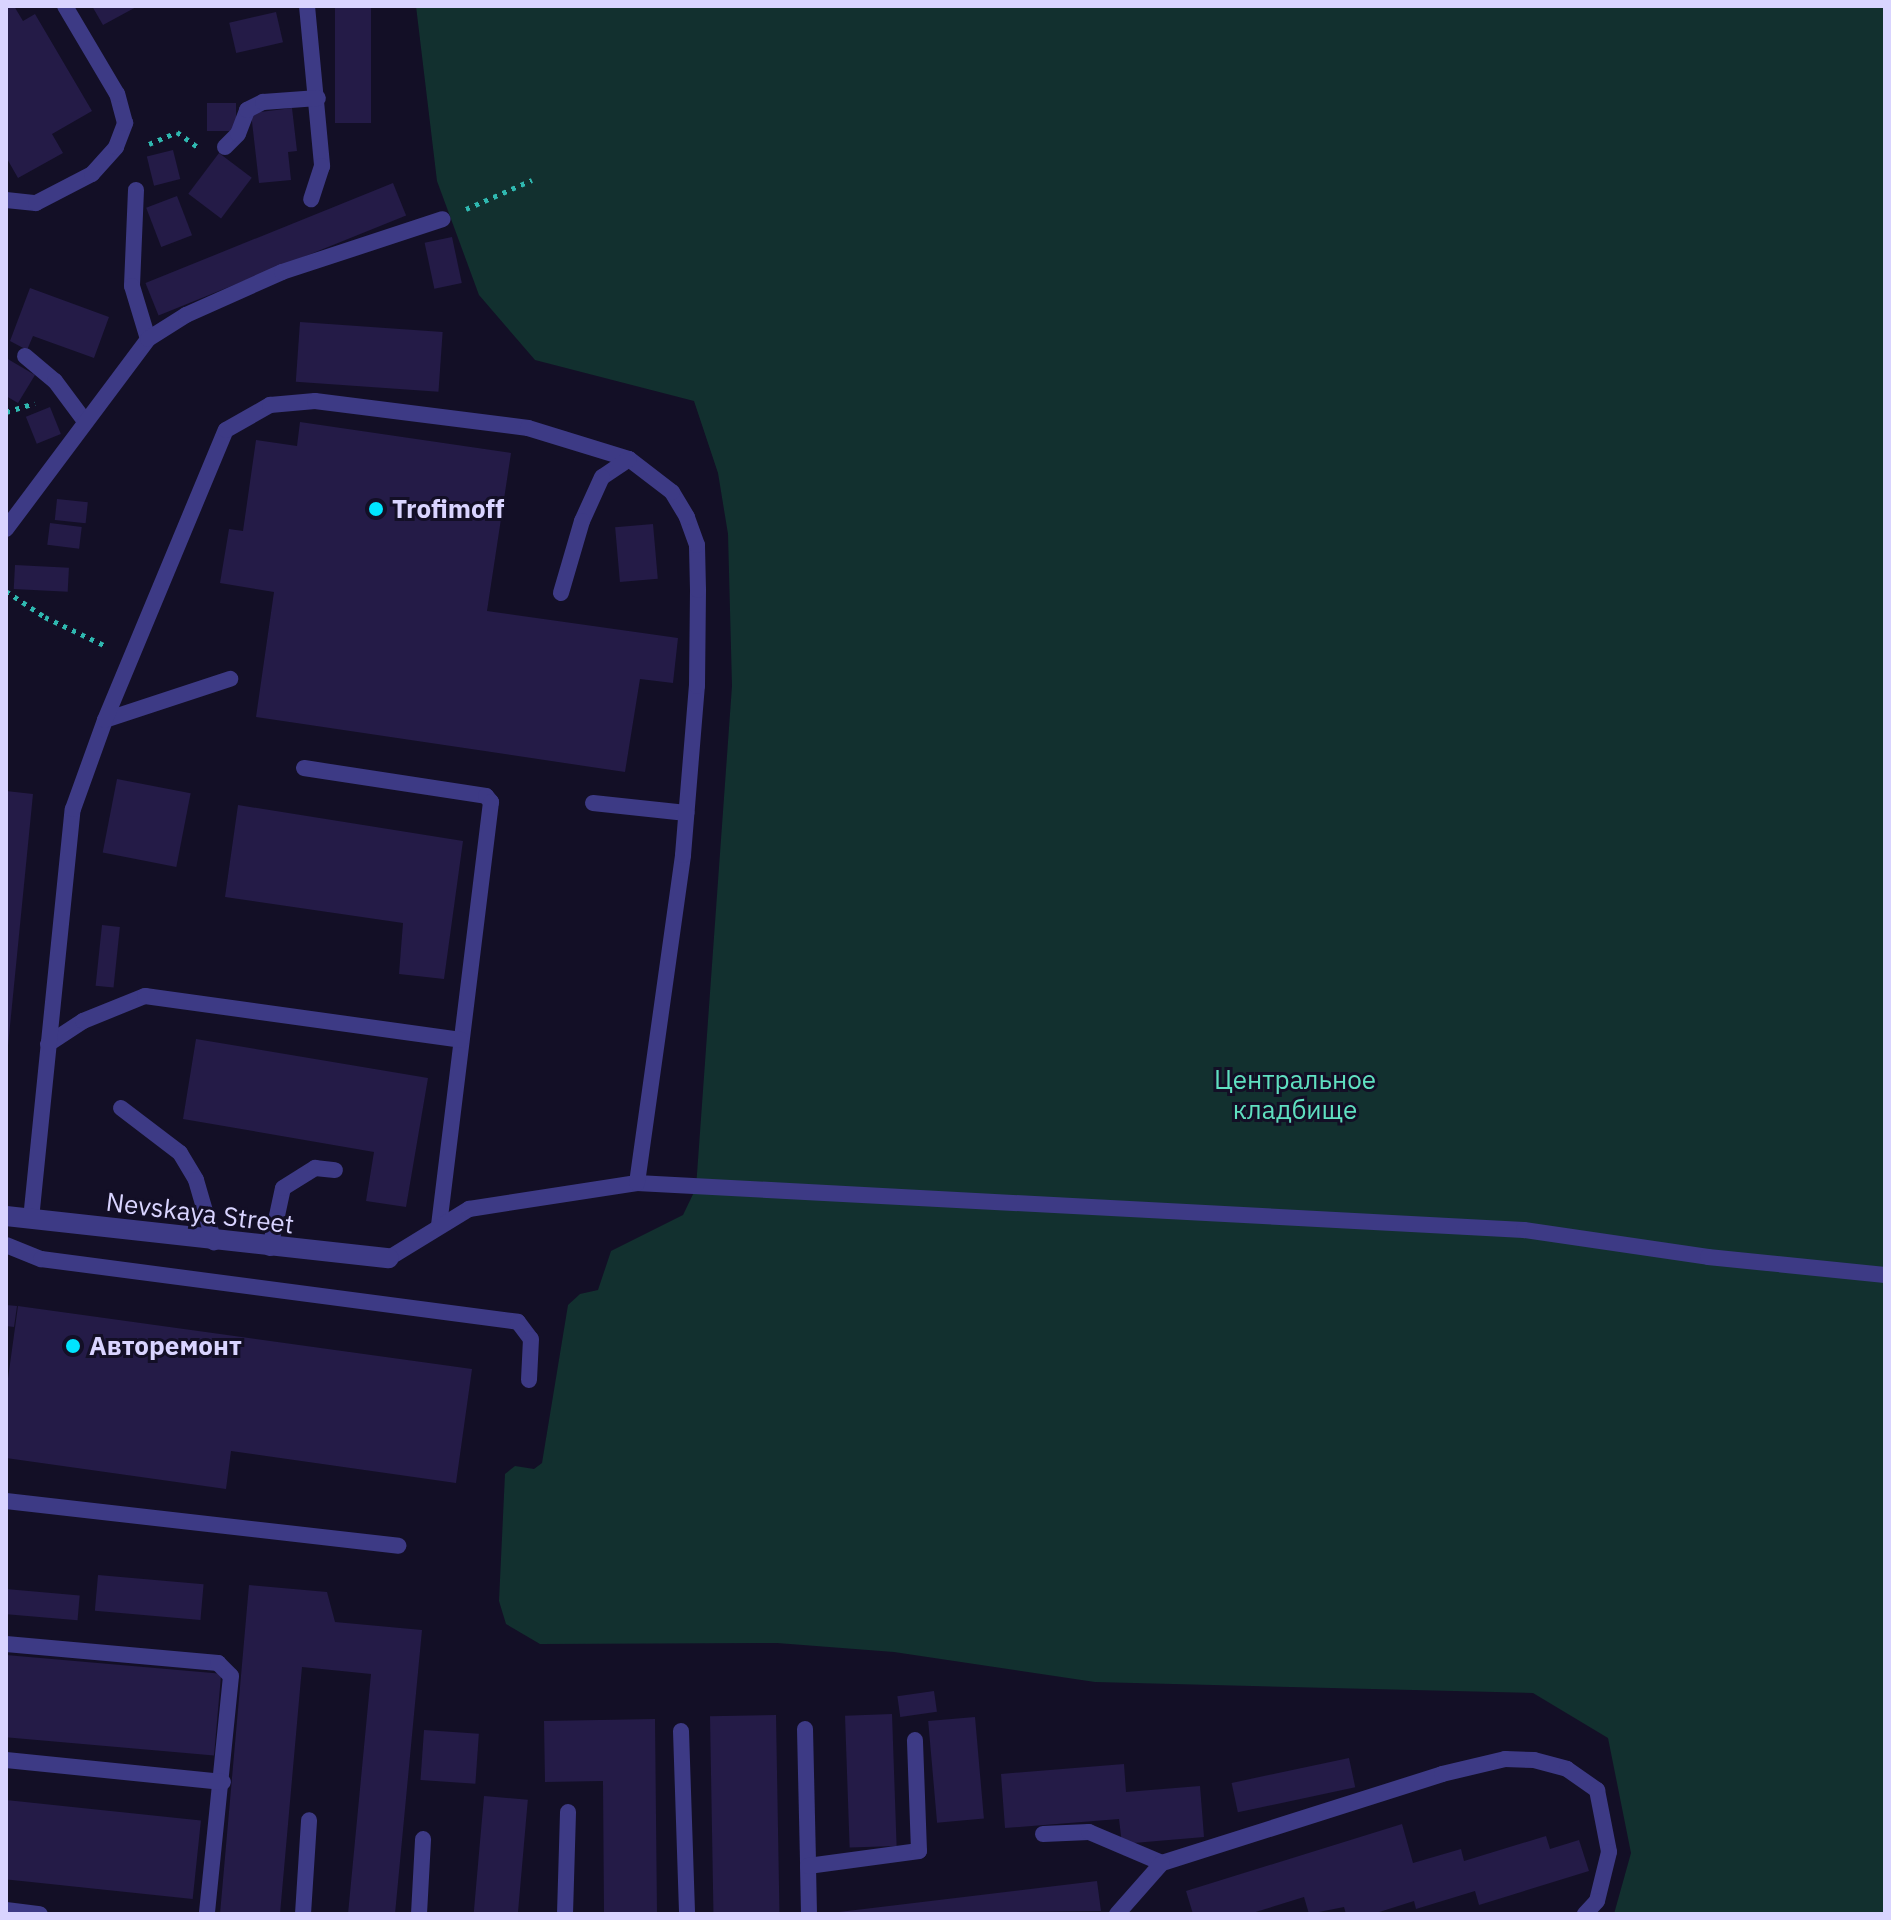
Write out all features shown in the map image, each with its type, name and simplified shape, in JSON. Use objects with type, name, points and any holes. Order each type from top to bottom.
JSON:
[{"type":"street","name":"Nevskaya Street","points":[[6,1216],[214,1242],[389,1258]]},
{"type":"lane","points":[[6,200],[36,203],[92,174],[116,147],[125,123],[117,94],[65,6]]},
{"type":"lane","points":[[307,6],[322,166],[311,199]]},
{"type":"lane","points":[[225,147],[238,134],[247,110],[263,102],[318,98]]},
{"type":"lane","points":[[136,190],[132,286],[148,339]]},
{"type":"lane","points":[[6,529],[84,420],[148,339],[186,315],[282,272],[443,219]]},
{"type":"lane","points":[[25,356],[55,381],[84,420]]},
{"type":"lane","points":[[31,1219],[73,809],[105,720],[226,430],[270,405],[315,401],[528,428],[629,459],[672,492],[697,545],[697,686],[686,813],[637,1183]]},
{"type":"lane","points":[[561,593],[582,521],[602,477],[629,459]]},
{"type":"lane","points":[[105,720],[230,679]]},
{"type":"lane","points":[[304,768],[486,796],[491,802],[439,1224]]},
{"type":"lane","points":[[593,803],[686,813]]},
{"type":"lane","points":[[48,1044],[83,1021],[145,996],[461,1040]]},
{"type":"lane","points":[[121,1108],[180,1153],[196,1180],[214,1242]]},
{"type":"lane","points":[[270,1248],[283,1188],[315,1168],[335,1170]]},
{"type":"lane","points":[[389,1258],[439,1224],[469,1209],[637,1183],[1524,1230],[1708,1257],[1885,1275]]},
{"type":"lane","points":[[6,1245],[41,1259],[518,1322],[531,1339],[529,1380]]},
{"type":"lane","points":[[6,1501],[398,1546]]},
{"type":"lane","points":[[6,1644],[218,1663],[231,1676],[232,1695],[207,1914]]},
{"type":"lane","points":[[805,1729],[809,1914]]},
{"type":"lane","points":[[681,1731],[687,1914]]},
{"type":"lane","points":[[808,1866],[919,1851],[915,1740]]},
{"type":"lane","points":[[1117,1914],[1162,1863],[1442,1774],[1505,1759],[1534,1760],[1567,1769],[1597,1790],[1609,1852],[1597,1901],[1585,1914]]},
{"type":"lane","points":[[6,1760],[223,1782]]},
{"type":"lane","points":[[565,1914],[568,1812]]},
{"type":"lane","points":[[303,1914],[309,1820]]},
{"type":"lane","points":[[1043,1834],[1089,1832],[1162,1863]]},
{"type":"lane","points":[[419,1914],[423,1839]]},
{"type":"lane","points":[[6,1910],[40,1914]]},
{"type":"path","points":[[136,190],[144,149],[157,136],[177,132],[188,145],[225,147]]},
{"type":"path","points":[[473,206],[532,180]]},
{"type":"path","points":[[6,591],[45,617],[131,657]]},
{"type":"green space","name":"Центральное кладбище","points":[[416,6],[1885,6],[1885,1914],[1614,1914],[1631,1853],[1608,1738],[1533,1693],[1095,1682],[894,1652],[777,1643],[540,1644],[506,1624],[499,1601],[505,1474],[515,1466],[534,1469],[542,1463],[568,1305],[580,1294],[598,1290],[611,1251],[683,1215],[696,1188],[732,686],[728,534],[718,473],[694,401],[535,360],[479,295],[437,181]]},
{"type":"building","points":[[6,6],[14,6],[23,21],[35,14],[92,111],[52,134],[63,153],[18,178],[6,157]]},
{"type":"building","points":[[92,6],[138,6],[103,25]]},
{"type":"building","points":[[335,6],[371,6],[371,123],[335,123]]},
{"type":"building","points":[[276,12],[283,42],[236,53],[229,23]]},
{"type":"building","points":[[207,103],[236,103],[236,131],[207,131]]},
{"type":"building","points":[[292,108],[297,151],[288,152],[291,180],[259,183],[251,113]]},
{"type":"building","points":[[173,150],[180,179],[154,186],[147,157]]},
{"type":"building","points":[[219,153],[252,178],[221,218],[188,194]]},
{"type":"building","points":[[393,183],[406,215],[159,315],[145,283]]},
{"type":"building","points":[[177,196],[192,235],[161,247],[146,208]]},
{"type":"building","points":[[452,237],[462,283],[434,289],[425,243]]},
{"type":"building","points":[[30,288],[109,317],[94,358],[33,336],[27,350],[10,341]]},
{"type":"building","points":[[300,322],[443,332],[438,392],[296,382]]},
{"type":"building","points":[[6,358],[35,375],[18,403],[6,396]]},
{"type":"building","points":[[50,407],[61,434],[37,444],[26,417]]},
{"type":"building","points":[[300,422],[511,453],[487,611],[678,638],[673,683],[640,679],[625,772],[256,717],[274,592],[220,583],[229,529],[243,531],[256,440],[297,446]]},
{"type":"building","points":[[57,499],[88,502],[86,523],[55,520]]},
{"type":"building","points":[[50,523],[82,527],[79,549],[47,545]]},
{"type":"building","points":[[653,524],[658,579],[620,582],[615,527]]},
{"type":"building","points":[[15,565],[69,568],[68,592],[14,589]]},
{"type":"building","points":[[117,779],[191,793],[176,867],[103,853]]},
{"type":"building","points":[[6,791],[33,794],[8,1046],[6,1046]]},
{"type":"building","points":[[238,805],[463,841],[444,979],[399,974],[403,923],[225,897]]},
{"type":"building","points":[[102,925],[120,927],[114,988],[96,986]]},
{"type":"building","points":[[196,1039],[428,1078],[406,1207],[366,1201],[374,1152],[183,1119]]},
{"type":"building","points":[[6,1305],[17,1306],[14,1327],[6,1326]]},
{"type":"building","points":[[18,1306],[472,1369],[456,1483],[231,1451],[226,1489],[6,1458],[6,1393]]},
{"type":"building","points":[[98,1575],[204,1584],[200,1620],[95,1611]]},
{"type":"building","points":[[249,1585],[327,1592],[335,1622],[422,1630],[395,1914],[348,1914],[371,1674],[302,1667],[280,1914],[220,1914]]},
{"type":"building","points":[[6,1589],[80,1595],[78,1620],[6,1614]]},
{"type":"building","points":[[6,1655],[221,1674],[214,1756],[6,1737]]},
{"type":"building","points":[[934,1691],[937,1712],[900,1717],[897,1696]]},
{"type":"building","points":[[892,1714],[897,1846],[850,1848],[845,1716]]},
{"type":"building","points":[[776,1715],[779,1914],[713,1914],[710,1716]]},
{"type":"building","points":[[975,1717],[984,1819],[937,1823],[928,1721]]},
{"type":"building","points":[[655,1719],[657,1914],[604,1914],[603,1781],[545,1782],[544,1721]]},
{"type":"building","points":[[424,1730],[479,1734],[475,1784],[421,1780]]},
{"type":"building","points":[[1349,1758],[1355,1787],[1238,1812],[1232,1783]]},
{"type":"building","points":[[1124,1764],[1126,1792],[1200,1786],[1204,1837],[1122,1844],[1119,1819],[1005,1828],[1001,1774]]},
{"type":"building","points":[[484,1796],[528,1800],[518,1914],[474,1914]]},
{"type":"building","points":[[6,1800],[201,1820],[193,1899],[6,1879]]},
{"type":"building","points":[[1402,1824],[1413,1863],[1461,1849],[1464,1861],[1546,1836],[1550,1849],[1579,1840],[1589,1871],[1479,1905],[1475,1891],[1416,1909],[1414,1901],[1373,1914],[1346,1914],[1344,1907],[1309,1914],[1304,1897],[1249,1914],[1193,1914],[1186,1891]]},
{"type":"building","points":[[1097,1881],[1101,1911],[839,1912]]},
{"type":"place","name":"Trofimoff","points":[[376,509]]},
{"type":"place","name":"Авторемонт","points":[[73,1346]]}]
